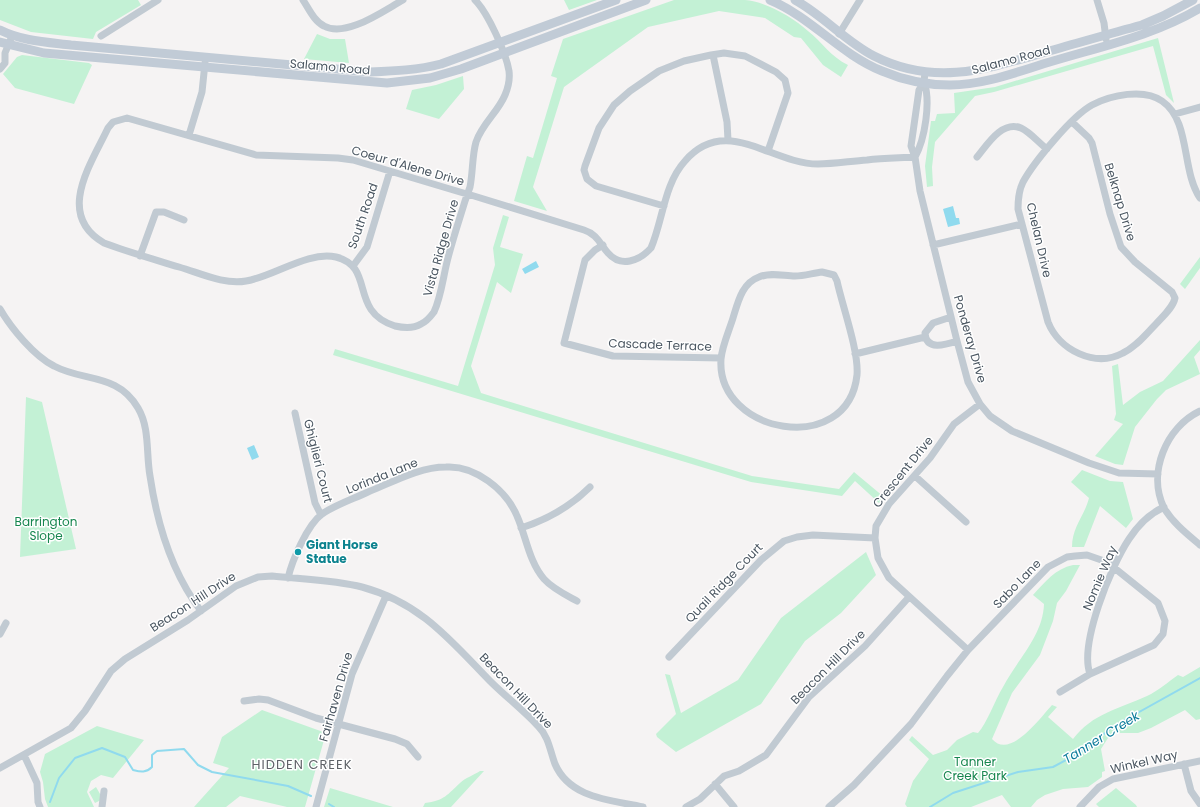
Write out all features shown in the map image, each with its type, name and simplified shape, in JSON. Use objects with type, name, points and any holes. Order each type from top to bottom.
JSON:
[{"type":"main road","name":"Salamo Road","points":[[0,30],[12,36],[46,42],[370,72],[394,71],[433,66],[498,44],[616,0]]},
{"type":"main road","name":"Salamo Road","points":[[0,42],[5,51],[44,53],[387,83],[436,76],[646,0]]},
{"type":"main road","name":"Salamo Road","points":[[770,0],[799,15],[833,43],[864,63],[892,75],[924,82],[950,85],[983,81],[1161,29],[1200,8]]},
{"type":"main road","name":"Salamo Road","points":[[795,0],[812,10],[840,34],[861,49],[880,59],[903,67],[925,72],[958,73],[984,70],[1157,19],[1193,0]]},
{"type":"street","points":[[101,36],[158,0]]},
{"type":"street","points":[[303,0],[320,23],[330,28],[346,30],[403,0]]},
{"type":"street","name":"Vista Ridge Drive","points":[[353,266],[360,276],[367,305],[380,319],[394,325],[408,328],[424,322],[433,312],[438,302],[447,260],[471,179],[476,142],[480,133],[503,98],[508,86],[508,70],[503,53],[486,15],[475,0]]},
{"type":"street","points":[[840,34],[860,0]]},
{"type":"street","points":[[1097,0],[1104,23],[1108,45]]},
{"type":"street","points":[[0,69],[4,63],[5,51],[12,36]]},
{"type":"street","points":[[664,206],[601,188],[587,179],[584,170],[593,141],[605,116],[614,105],[640,84],[669,67],[684,61],[732,53],[749,57],[776,72],[785,80],[788,93],[768,151]]},
{"type":"street","points":[[713,55],[727,122],[728,140]]},
{"type":"street","points":[[189,135],[202,92],[206,57]]},
{"type":"street","name":"Ponderay Drive","points":[[916,157],[921,146],[926,111],[927,90],[924,82],[925,72]]},
{"type":"street","name":"Ponderay Drive","points":[[924,82],[919,90],[911,146],[916,157],[920,192],[957,342],[968,382],[980,404],[990,416],[1012,431],[1095,465],[1119,473],[1158,474]]},
{"type":"street","name":"Chelan Drive","points":[[1175,298],[1166,312],[1137,344],[1122,353],[1105,358],[1079,354],[1062,343],[1050,328],[1018,208],[1019,193],[1029,173],[1047,149],[1072,122],[1092,105],[1107,100],[1139,94],[1154,96],[1168,105],[1175,114],[1180,128],[1189,174],[1200,198]]},
{"type":"street","points":[[1175,114],[1200,107]]},
{"type":"street","name":"Coeur d'Alene Drive","points":[[353,266],[343,259],[323,256],[288,266],[252,279],[234,281],[219,279],[140,256],[104,243],[90,233],[82,221],[79,211],[78,196],[108,128],[117,120],[134,118],[256,155],[338,158],[364,162],[591,232],[603,245],[607,252],[617,260],[628,261],[642,258],[651,248],[673,180],[684,161],[700,148],[728,140],[753,145],[796,161],[819,164],[916,157]]},
{"type":"street","name":"Belknap Drive","points":[[1072,122],[1089,138],[1092,143],[1110,214],[1121,247],[1135,262],[1172,292],[1175,298]]},
{"type":"street","points":[[977,157],[1003,129],[1010,127],[1021,128],[1047,149]]},
{"type":"street","name":"South Road","points":[[353,266],[367,247],[390,171]]},
{"type":"street","points":[[140,256],[156,212],[164,212],[184,220]]},
{"type":"street","points":[[933,245],[1022,224]]},
{"type":"street","name":"Cascade Terrace","points":[[603,245],[595,250],[586,260],[564,343],[613,356],[721,358]]},
{"type":"street","name":"Cascade Terrace","points":[[822,272],[834,275],[837,280],[855,354],[857,364],[856,381],[845,405],[839,412],[823,423],[806,427],[782,425],[756,417],[746,412],[727,389],[722,373],[721,358],[741,294],[751,281],[766,275],[796,276],[822,272]]},
{"type":"street","points":[[0,309],[16,331],[48,363],[68,372],[114,384],[127,394],[138,408],[146,429],[150,475],[159,517],[180,577],[201,611]]},
{"type":"street","points":[[951,317],[933,323],[925,333],[925,338],[933,345],[957,342]]},
{"type":"street","points":[[855,354],[925,338]]},
{"type":"street","name":"Crescent Drive","points":[[968,650],[909,597],[883,569],[877,553],[875,538],[876,526],[884,510],[915,476],[954,424],[980,404]]},
{"type":"street","points":[[1200,411],[1186,420],[1172,435],[1166,444],[1158,474],[1160,494],[1164,507],[1182,530],[1200,545]]},
{"type":"street","name":"Ghiglieri Court","points":[[295,413],[316,503],[321,515]]},
{"type":"street","name":"Lorinda Lane","points":[[321,515],[414,473],[446,466],[474,473],[493,484],[516,514],[533,560],[542,576],[553,587],[577,601]]},
{"type":"street","points":[[915,476],[966,522]]},
{"type":"street","points":[[521,528],[556,514],[580,497],[590,487]]},
{"type":"street","name":"Nomie Way","points":[[1090,674],[1087,663],[1087,646],[1101,600],[1114,568],[1128,540],[1145,519],[1164,507]]},
{"type":"street","points":[[288,578],[302,543],[321,515]]},
{"type":"street","name":"Quail Ridge Court","points":[[669,657],[761,560],[784,541],[797,537],[813,535],[875,538]]},
{"type":"street","name":"Sabo Lane","points":[[829,807],[854,785],[920,715],[947,676],[968,650],[1032,582],[1053,563],[1067,557],[1087,555],[1098,558],[1114,568],[1158,603],[1165,621],[1163,634],[1154,645],[1090,674],[1060,692]]},
{"type":"street","name":"Beacon Hill Drive","points":[[0,768],[71,728],[85,711],[114,667],[201,611],[236,586],[250,579],[264,576],[356,586],[386,596],[418,612],[440,629],[491,682],[539,727],[548,740],[556,766],[570,785],[589,795],[644,807]]},
{"type":"street","name":"Fairhaven Drive","points":[[316,807],[355,665],[386,596]]},
{"type":"street","name":"Beacon Hill Drive","points":[[686,807],[700,798],[724,776],[739,771],[766,755],[809,697],[865,646],[909,597]]},
{"type":"street","points":[[0,634],[6,623]]},
{"type":"street","points":[[244,701],[258,698],[268,700],[316,718],[396,739],[407,744],[418,757]]},
{"type":"street","points":[[24,755],[37,783],[38,802],[40,807]]},
{"type":"street","name":"Winkel Way","points":[[1080,807],[1099,787],[1112,779],[1200,761]]},
{"type":"street","points":[[1184,764],[1191,791],[1200,804]]},
{"type":"street","points":[[715,784],[734,807]]},
{"type":"street","points":[[102,807],[104,791]]},
{"type":"green space","points":[[0,0],[138,0],[141,5],[96,32],[93,39],[31,32],[0,20]]},
{"type":"green space","points":[[564,0],[597,0],[569,10]]},
{"type":"green space","points":[[674,0],[745,0],[762,4],[779,11],[802,26],[837,58],[848,65],[841,77],[823,65],[801,38],[794,37],[765,18],[719,11],[648,27],[564,87],[533,187],[547,211],[514,201],[527,156],[533,158],[557,78],[551,76],[563,39]]},
{"type":"green space","points":[[317,34],[330,39],[345,39],[349,63],[304,59]]},
{"type":"green space","points":[[1158,38],[1174,103],[1166,95],[1153,46],[994,92],[975,96],[935,142],[932,167],[933,186],[927,187],[925,166],[931,121],[935,121],[937,114],[955,113],[954,93],[995,87]]},
{"type":"green space","points":[[22,55],[89,63],[92,65],[74,104],[15,88],[3,74],[17,57]]},
{"type":"green space","points":[[463,76],[464,89],[439,119],[406,109],[412,90],[436,85]]},
{"type":"green space","points":[[503,215],[509,217],[500,247],[523,254],[511,293],[497,282],[471,366],[481,393],[752,476],[839,489],[854,472],[884,497],[879,503],[855,481],[842,496],[751,482],[333,355],[335,349],[458,386],[495,265],[493,248]]},
{"type":"green space","points":[[1200,257],[1200,268],[1185,289],[1180,284]]},
{"type":"green space","points":[[1200,340],[1200,350],[1194,357],[1200,374],[1166,390],[1157,399],[1135,427],[1123,465],[1115,464],[1095,456],[1123,424],[1114,420],[1116,414],[1112,366],[1118,364],[1123,405],[1140,392],[1163,381]]},
{"type":"green space","name":"Barrington Slope","points":[[26,397],[42,402],[76,549],[20,557]]},
{"type":"green space","points":[[1082,470],[1110,481],[1123,482],[1133,519],[1126,528],[1100,506],[1084,547],[1072,547],[1076,528],[1089,498],[1071,482]]},
{"type":"green space","points":[[866,552],[876,575],[841,613],[805,641],[761,704],[676,752],[657,737],[656,734],[676,714],[665,674],[670,675],[681,713],[738,680],[781,618]]},
{"type":"green space","name":"Tanner Creek Park","points":[[1073,565],[1080,565],[1066,591],[1057,603],[1053,621],[1040,655],[1012,693],[992,739],[999,744],[1007,744],[1016,741],[1032,727],[1052,705],[1057,707],[1048,717],[1073,739],[1081,730],[1098,717],[1147,696],[1178,675],[1183,677],[1200,667],[1200,719],[1196,720],[1185,710],[1151,728],[1138,733],[1117,733],[1108,738],[1101,749],[1105,771],[1102,772],[1102,777],[1088,787],[1063,789],[1045,795],[1037,800],[1031,807],[1011,807],[1002,795],[971,807],[907,807],[905,804],[913,781],[929,759],[909,740],[912,736],[933,755],[947,750],[957,740],[973,732],[978,733],[985,723],[1000,692],[1039,627],[1043,616],[1044,604],[1033,595],[1047,580],[1061,569]]},
{"type":"green space","points":[[262,710],[326,733],[305,807],[287,807],[240,796],[226,807],[194,807],[229,768],[213,763],[222,737]]},
{"type":"green space","points":[[97,726],[144,740],[113,778],[101,775],[91,781],[87,792],[94,807],[48,807],[40,772],[45,754]]},
{"type":"green space","points":[[480,771],[484,771],[451,807],[423,807],[425,803],[437,801],[449,794],[462,781]]},
{"type":"green space","points":[[96,787],[103,799],[95,803],[89,792]]},
{"type":"green space","points":[[330,788],[393,807],[324,807]]},
{"type":"green space","points":[[1116,788],[1137,807],[1099,807],[1096,804]]},
{"type":"water","points":[[953,206],[956,218],[959,218],[960,224],[948,227],[943,209]]},
{"type":"water","points":[[536,261],[539,267],[525,274],[522,269]]},
{"type":"water","points":[[254,445],[259,457],[252,460],[247,448]]},
{"type":"waterway","name":"Tanner Creek","points":[[930,807],[953,793],[1018,772],[1053,767],[1081,752],[1114,726],[1200,678]]},
{"type":"waterway","name":"Tanner Creek","points":[[50,802],[59,778],[75,758],[102,748],[125,757],[133,770],[141,772],[152,767],[152,755],[157,751],[184,749],[198,765],[212,772],[288,786],[311,796]]},
{"type":"waterway","name":"Tanner Creek","points":[[329,804],[334,807]]},
{"type":"place","name":"Giant Horse Statue","points":[[298,552]]},
{"type":"district","name":"HIDDEN CREEK","points":[[302,764]]}]
